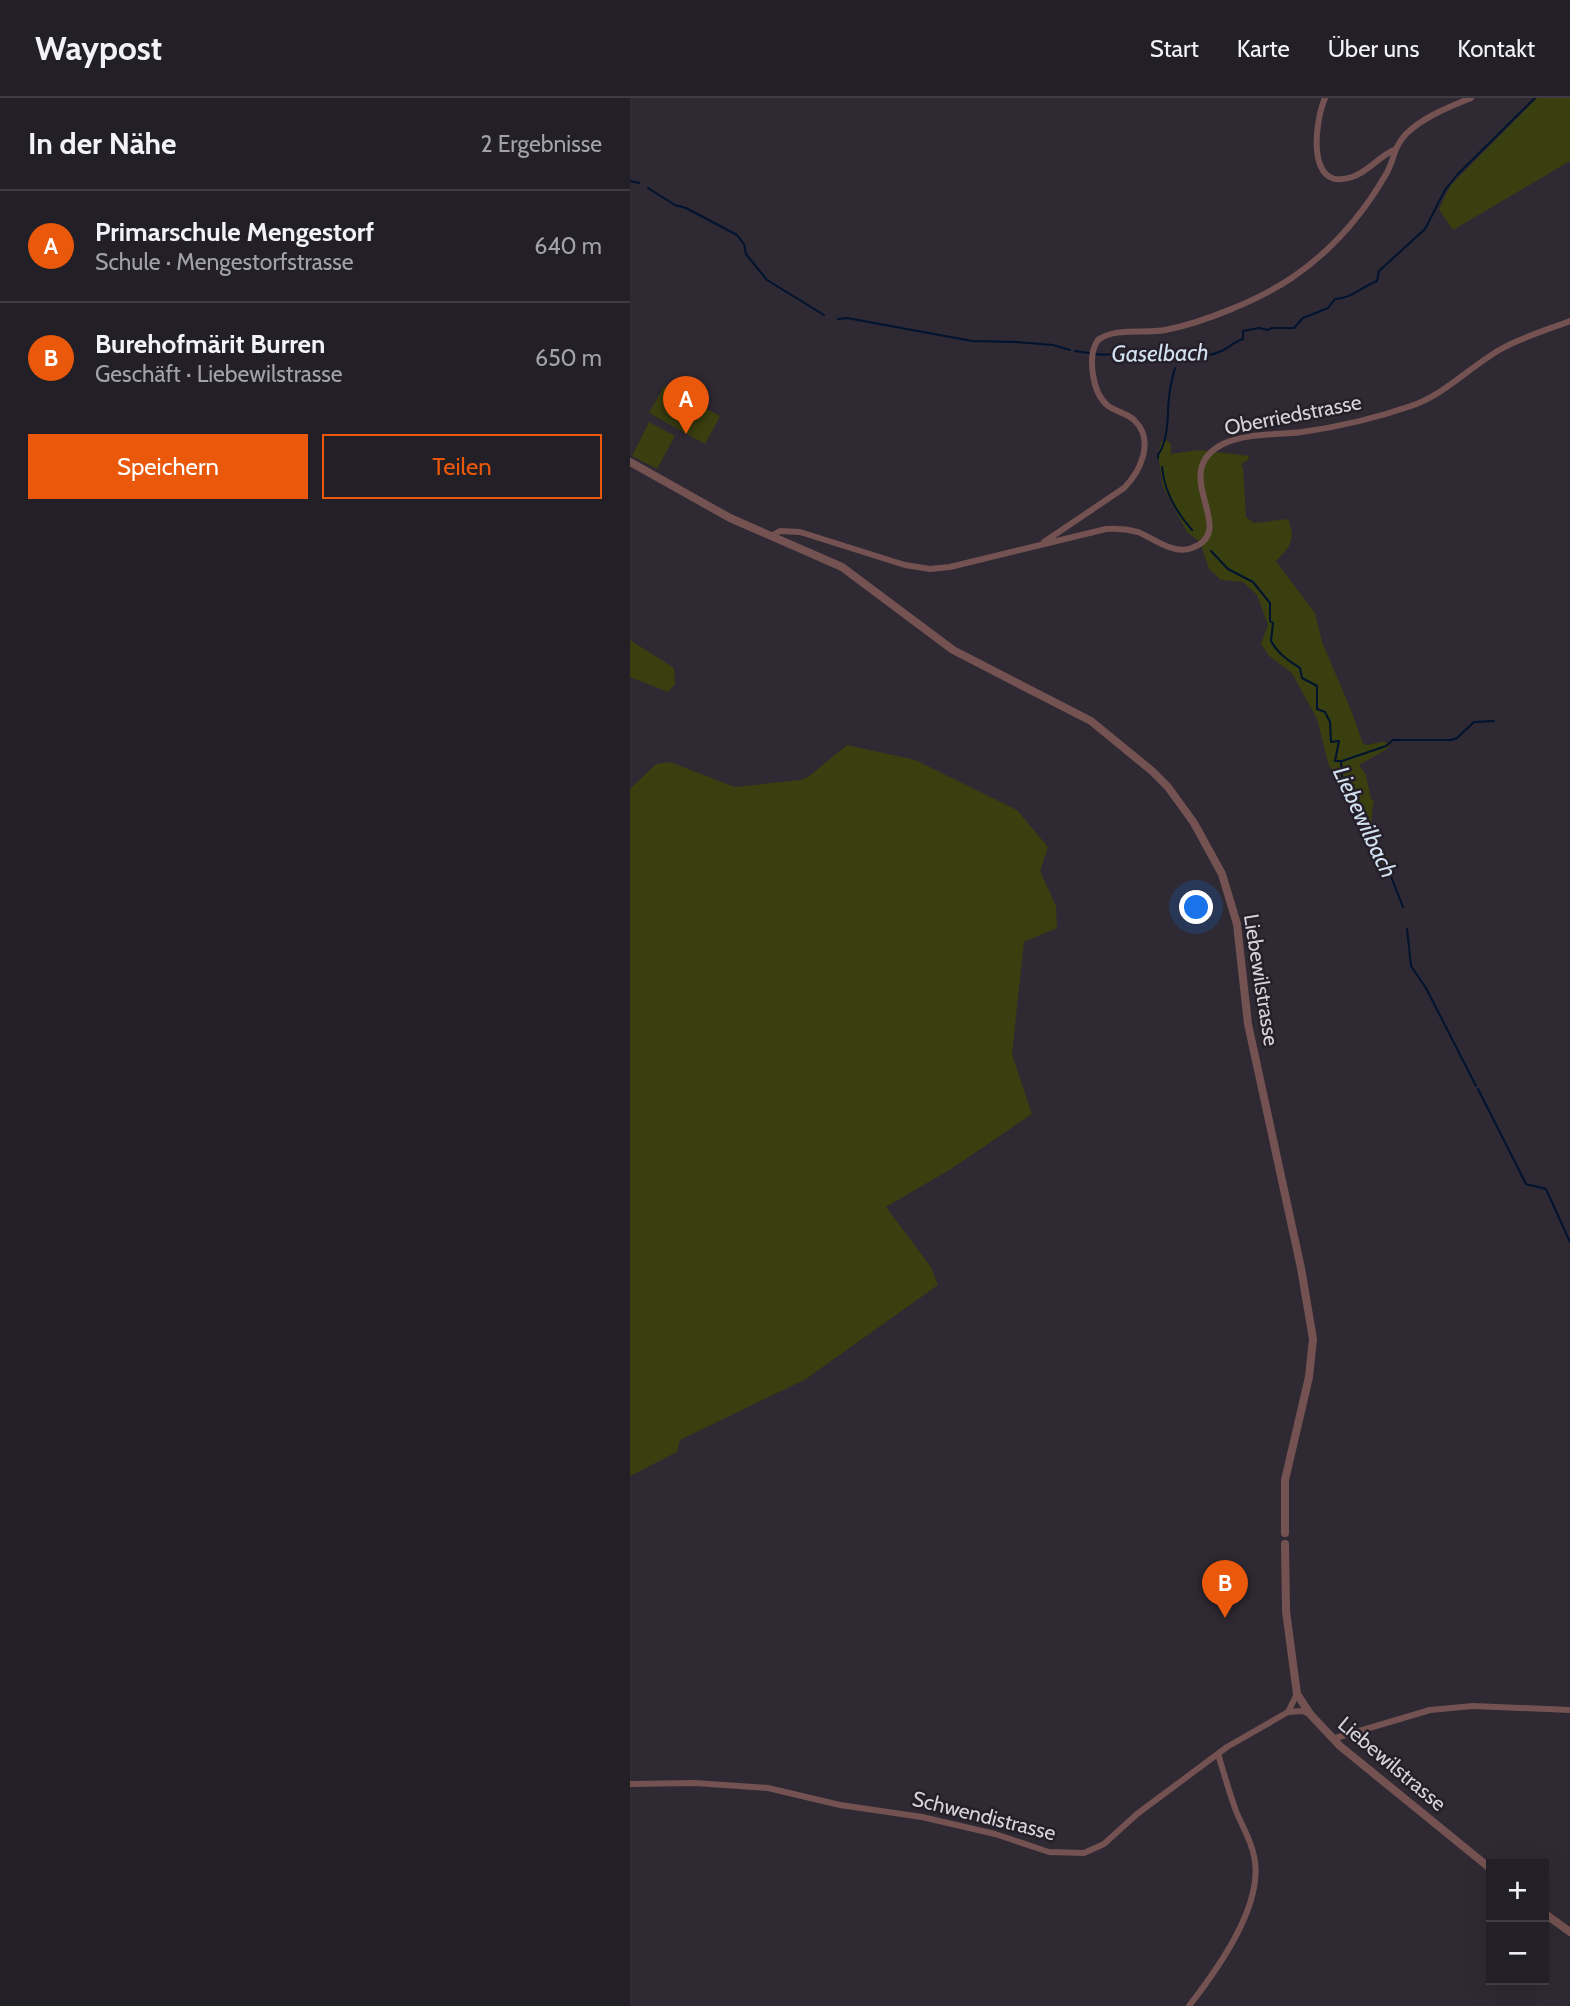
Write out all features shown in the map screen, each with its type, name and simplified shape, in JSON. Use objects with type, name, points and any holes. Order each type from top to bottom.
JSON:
[{"type":"street","points":[[1325,98],[1320,113],[1316,150],[1316,160],[1322,170],[1334,177],[1353,177],[1394,150]]},
{"type":"street","points":[[1043,544],[1124,488],[1134,478],[1142,460],[1144,439],[1138,423],[1130,416],[1111,408],[1100,396],[1092,356],[1098,340],[1107,334],[1157,332],[1188,324],[1256,298],[1284,283],[1327,250],[1351,226],[1387,173],[1394,150],[1407,134],[1420,123],[1471,98]]},
{"type":"street","name":"Oberriedstrasse","points":[[771,536],[785,530],[800,532],[923,569],[950,567],[1096,530],[1115,528],[1137,532],[1174,549],[1186,550],[1195,547],[1206,537],[1210,525],[1200,485],[1200,473],[1205,461],[1221,445],[1238,439],[1335,426],[1414,405],[1434,395],[1501,349],[1570,321]]},
{"type":"street","name":"Liebewilstrasse","points":[[630,462],[730,518],[842,567],[953,650],[1076,712],[1138,758],[1168,787],[1194,823],[1213,856],[1230,895],[1237,924],[1248,1024],[1301,1268],[1313,1339],[1309,1377],[1285,1480],[1285,1534]]},
{"type":"street","name":"Liebewilstrasse","points":[[1285,1544],[1286,1611],[1297,1694],[1332,1739],[1486,1865]]},
{"type":"street","points":[[1288,1713],[1297,1694]]},
{"type":"street","points":[[1332,1739],[1430,1710],[1473,1706],[1570,1710]]},
{"type":"street","points":[[1288,1713],[1294,1711],[1310,1714]]},
{"type":"street","name":"Schwendistrasse","points":[[630,1784],[695,1783],[768,1788],[855,1807],[922,1817],[995,1834],[1049,1852],[1075,1854],[1099,1847],[1137,1814],[1217,1754],[1288,1713]]},
{"type":"street","points":[[1189,2006],[1215,1970],[1236,1931],[1251,1899],[1256,1875],[1251,1844],[1236,1811],[1217,1754]]},
{"type":"street","points":[[1549,1917],[1570,1932]]},
{"type":"green space","points":[[1537,98],[1570,98],[1570,161],[1453,230],[1439,209],[1451,185]]},
{"type":"green space","points":[[664,386],[720,416],[705,444],[649,413]]},
{"type":"green space","points":[[649,422],[675,436],[657,469],[632,456]]},
{"type":"green space","points":[[1166,440],[1171,444],[1171,454],[1198,450],[1249,456],[1248,460],[1241,464],[1246,517],[1254,523],[1288,519],[1292,532],[1291,542],[1276,561],[1315,613],[1322,642],[1363,744],[1390,744],[1387,749],[1359,765],[1366,775],[1371,799],[1374,800],[1373,831],[1390,862],[1390,869],[1386,869],[1358,828],[1354,804],[1345,786],[1329,766],[1317,719],[1292,673],[1269,656],[1261,644],[1268,625],[1257,595],[1243,582],[1221,580],[1209,569],[1200,542],[1187,532],[1163,487],[1158,454],[1161,442]]},
{"type":"green space","points":[[630,640],[674,668],[675,684],[668,692],[630,677]]},
{"type":"green space","points":[[847,745],[915,760],[1017,810],[1048,847],[1040,871],[1056,906],[1057,928],[1024,942],[1012,1054],[1032,1114],[951,1169],[886,1207],[931,1267],[938,1285],[806,1379],[680,1440],[677,1452],[630,1476],[630,789],[656,764],[670,762],[735,787],[800,780],[808,777]]},
{"type":"waterway","name":"Gaselbach","points":[[1095,354],[1212,354],[1243,339],[1243,331],[1294,328],[1303,318],[1328,308],[1335,299],[1352,294],[1377,281],[1379,271],[1425,229],[1445,190],[1457,175],[1535,98]]},
{"type":"waterway","name":"Gaselbach","points":[[630,181],[639,183]]},
{"type":"waterway","name":"Gaselbach","points":[[648,188],[675,205],[737,235],[744,244],[746,254],[767,280],[824,315]]},
{"type":"waterway","name":"Gaselbach","points":[[838,319],[847,318],[972,341],[1053,345],[1070,350]]},
{"type":"waterway","name":"Gaselbach","points":[[1075,351],[1089,353]]},
{"type":"waterway","name":"Liebewilbach","points":[[1158,458],[1165,440],[1175,368]]},
{"type":"waterway","name":"Liebewilbach","points":[[1162,467],[1172,500],[1192,530]]},
{"type":"waterway","name":"Liebewilbach","points":[[1211,551],[1228,569],[1253,582],[1270,603],[1270,621],[1273,623],[1271,641],[1280,653],[1300,668],[1302,678],[1317,686],[1317,709],[1325,712],[1330,722],[1331,742],[1339,741],[1335,761],[1341,761],[1342,779],[1357,794],[1361,824],[1371,841],[1379,846],[1403,907]]},
{"type":"waterway","points":[[1342,761],[1386,746],[1393,740],[1451,740],[1457,738],[1474,722],[1494,721]]},
{"type":"waterway","name":"Liebewilbach","points":[[1407,929],[1411,966],[1426,988],[1476,1086]]},
{"type":"waterway","name":"Liebewilbach","points":[[1478,1089],[1526,1184],[1546,1189],[1570,1242]]},
{"type":"place","name":"Primarschule Mengestorf","points":[[686,434]]},
{"type":"place","name":"Burehofmärit Burren","points":[[1225,1618]]}]
